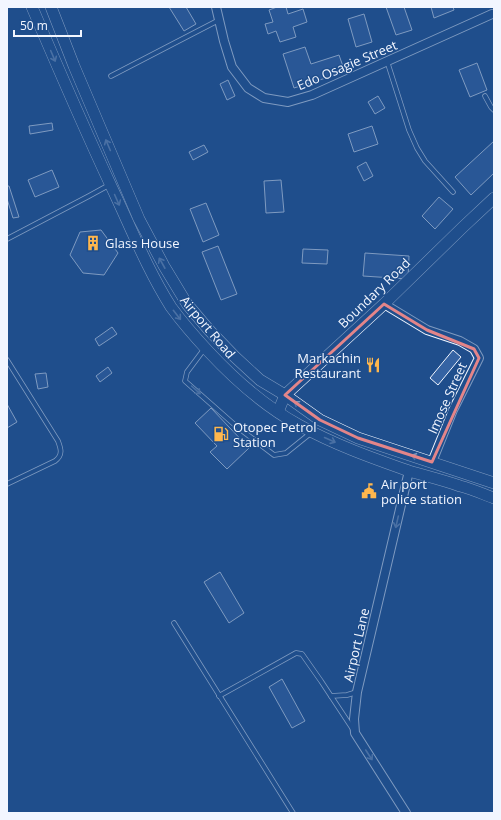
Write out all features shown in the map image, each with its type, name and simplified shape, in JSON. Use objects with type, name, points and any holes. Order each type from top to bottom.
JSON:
[{"type":"main road","name":"Airport Road","points":[[32,7],[80,121],[137,246],[172,307],[205,348],[242,386],[278,412],[312,432],[362,454],[409,471],[461,486],[494,498]]},
{"type":"main road","name":"Airport Road","points":[[51,7],[74,66],[139,219],[164,266],[188,304],[209,330],[260,380],[320,420],[358,438],[494,483]]},
{"type":"main road","name":"Boundary Road","points":[[278,412],[285,396],[384,304],[494,198]]},
{"type":"street","name":"Edo Osagie Street","points":[[216,7],[232,67],[248,88],[264,98],[288,102],[312,95],[492,14]]},
{"type":"street","name":"Imose Street","points":[[384,304],[427,330],[460,341],[474,349],[479,358],[453,410],[432,462]]},
{"type":"street","name":"Airport Lane","points":[[355,733],[354,719],[357,692],[409,471]]},
{"type":"street","points":[[355,733],[406,813]]},
{"type":"lane","points":[[111,76],[219,20]]},
{"type":"lane","points":[[387,61],[409,130],[417,148],[425,161],[453,192]]},
{"type":"lane","points":[[486,96],[494,110]]},
{"type":"lane","points":[[7,239],[110,184]]},
{"type":"lane","points":[[205,348],[187,372],[186,380],[236,426],[274,455],[286,453],[312,432]]},
{"type":"lane","points":[[7,360],[58,441],[61,451],[58,459],[55,461],[7,484]]},
{"type":"lane","points":[[174,623],[293,813]]},
{"type":"lane","points":[[220,696],[296,653],[300,653],[310,665],[355,733]]},
{"type":"lane","points":[[331,696],[347,695],[357,692]]},
{"type":"highlighted area","points":[[384,304],[427,330],[474,349],[479,358],[432,462],[358,438],[320,420],[285,395]]},
{"type":"building","points":[[169,7],[186,7],[196,24],[184,31]]},
{"type":"building","points":[[277,7],[286,7],[288,14],[303,9],[307,22],[293,27],[296,37],[280,42],[276,31],[268,34],[265,24],[273,22],[269,10]]},
{"type":"building","points":[[386,7],[404,7],[412,30],[396,35]]},
{"type":"building","points":[[431,7],[453,7],[454,10],[434,18]]},
{"type":"building","points":[[364,14],[372,42],[356,47],[348,19]]},
{"type":"building","points":[[305,47],[311,64],[339,55],[345,72],[294,88],[283,54]]},
{"type":"building","points":[[477,63],[487,90],[470,97],[459,70]]},
{"type":"building","points":[[228,80],[235,96],[227,100],[220,84]]},
{"type":"building","points":[[378,96],[385,108],[375,114],[368,102]]},
{"type":"building","points":[[52,123],[53,130],[30,134],[29,126]]},
{"type":"building","points":[[372,126],[378,144],[354,152],[348,134]]},
{"type":"building","points":[[494,141],[494,173],[471,195],[455,177]]},
{"type":"building","points":[[204,145],[208,152],[193,160],[189,152]]},
{"type":"building","points":[[366,162],[373,176],[364,181],[357,167]]},
{"type":"building","points":[[52,170],[59,187],[35,197],[28,180]]},
{"type":"building","points":[[281,180],[284,212],[266,213],[264,181]]},
{"type":"building","points":[[7,186],[9,186],[19,217],[13,218],[7,199]]},
{"type":"building","points":[[439,197],[453,209],[435,229],[422,216]]},
{"type":"building","points":[[206,203],[219,235],[203,242],[190,209]]},
{"type":"building","name":"Glass House","points":[[101,230],[118,253],[104,275],[83,273],[70,255],[80,232]]},
{"type":"building","points":[[218,246],[237,294],[221,300],[202,252]]},
{"type":"building","points":[[303,249],[328,250],[327,264],[302,263]]},
{"type":"building","points":[[365,253],[409,256],[408,279],[363,276]]},
{"type":"building","points":[[112,327],[117,334],[99,346],[95,339]]},
{"type":"building","points":[[453,350],[461,357],[438,385],[430,378]]},
{"type":"building","points":[[108,367],[112,373],[100,382],[96,376]]},
{"type":"building","points":[[46,373],[48,387],[38,389],[35,374]]},
{"type":"building","points":[[7,404],[17,422],[7,428]]},
{"type":"building","name":"Otopec Petrol Station","points":[[211,408],[249,448],[227,469],[210,452],[217,446],[195,423]]},
{"type":"building","points":[[220,572],[244,613],[229,623],[204,582]]},
{"type":"building","points":[[282,679],[305,721],[292,728],[269,687]]},
{"type":"place","name":"Glass House","points":[[93,243]]},
{"type":"place","name":"Markachin Restaurant","points":[[373,365]]},
{"type":"place","name":"Otopec Petrol Station","points":[[221,434]]},
{"type":"place","name":"Air port police station","points":[[369,491]]}]
